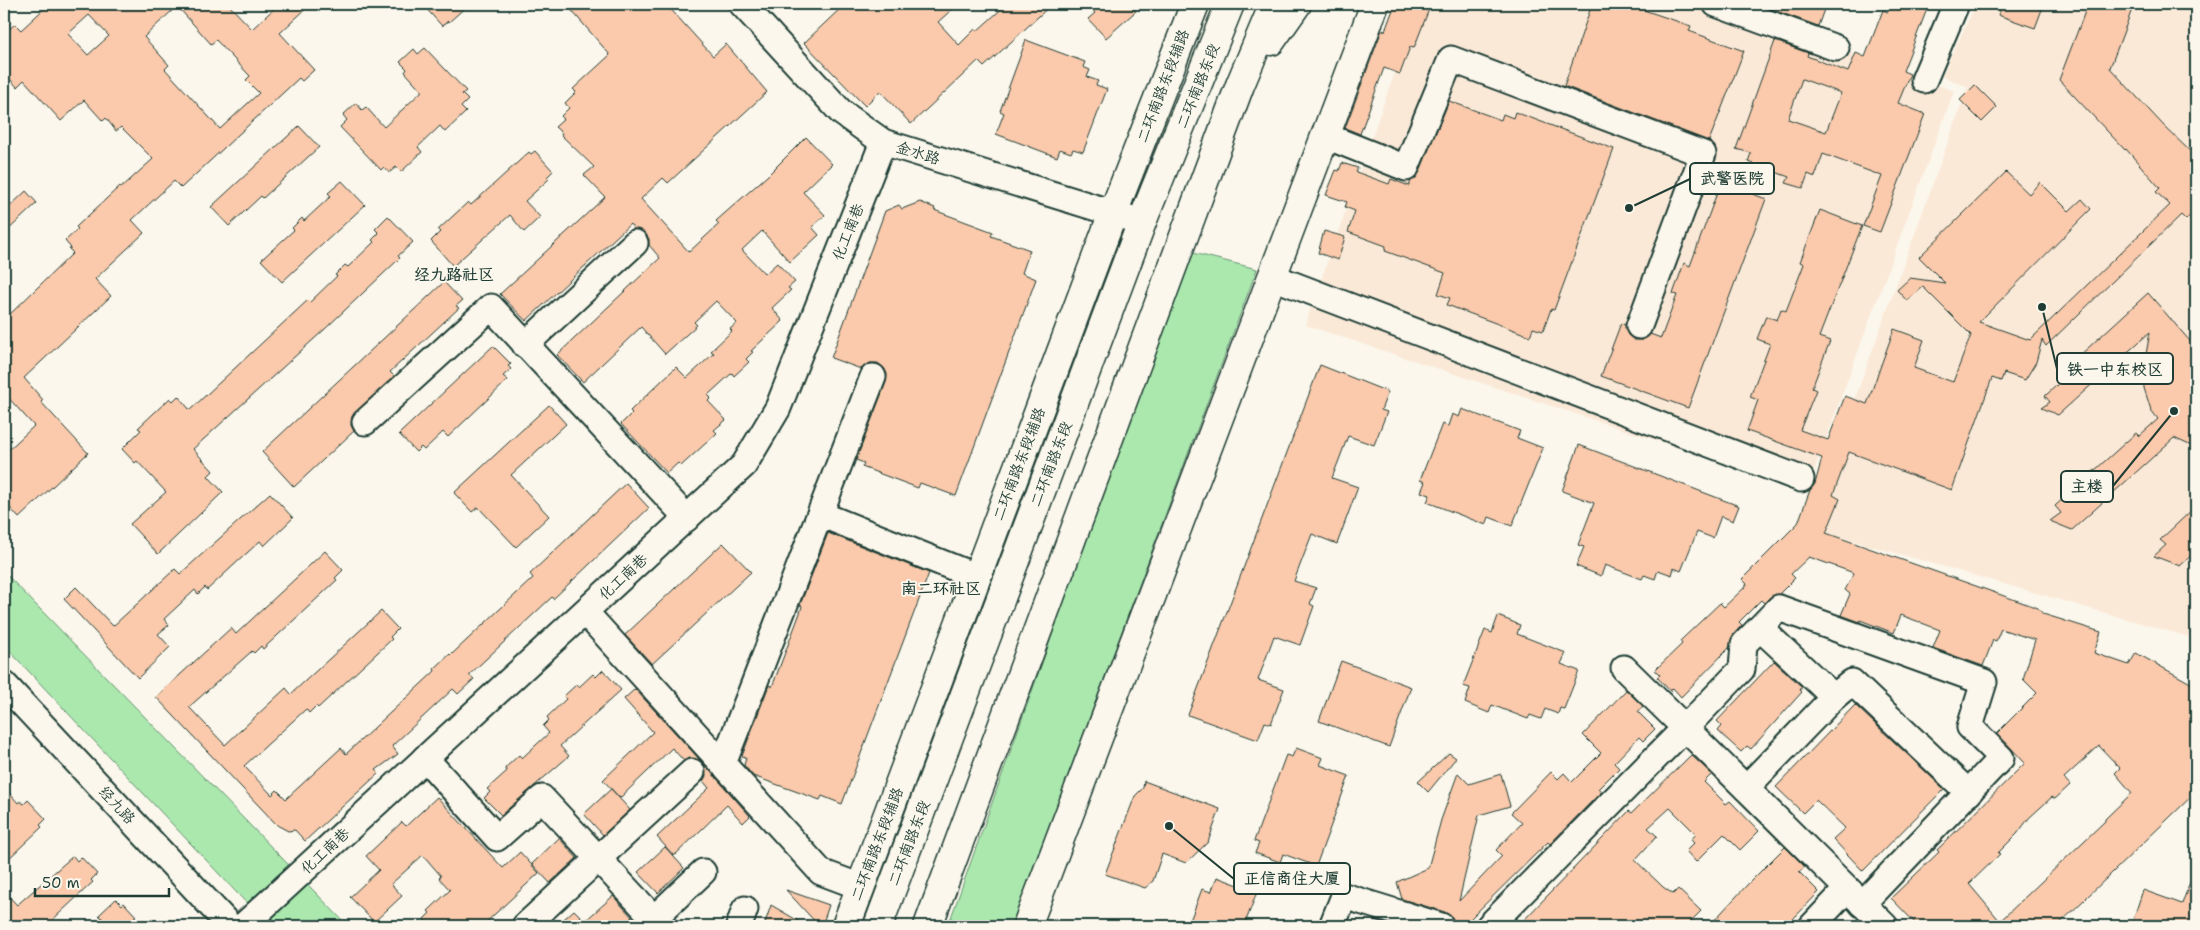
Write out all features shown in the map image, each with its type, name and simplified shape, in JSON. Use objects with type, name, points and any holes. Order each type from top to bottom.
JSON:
[{"type":"main road","name":"二环南路东段辅路","points":[[846,926],[1114,213],[1195,4]]},
{"type":"main road","points":[[1203,73],[1215,4]]},
{"type":"main road","name":"二环南路东段","points":[[878,926],[1142,222],[1230,4]]},
{"type":"main road","points":[[928,926],[1240,85],[1274,4]]},
{"type":"main road","points":[[1240,85],[1297,4]]},
{"type":"main road","points":[[1027,926],[1375,4]]},
{"type":"street","name":"金水路","points":[[742,4],[841,112],[883,142],[1142,222]]},
{"type":"street","points":[[1716,4],[1836,48]]},
{"type":"street","points":[[1924,80],[1956,4]]},
{"type":"street","points":[[1326,136],[1406,168],[1451,59],[1703,154],[1640,326]]},
{"type":"street","name":"化工南巷","points":[[243,926],[744,465],[778,408],[883,142]]},
{"type":"street","points":[[526,345],[634,243]]},
{"type":"street","points":[[1273,277],[1801,479]]},
{"type":"street","points":[[364,422],[490,307],[687,518]]},
{"type":"street","points":[[723,764],[873,377]]},
{"type":"street","points":[[820,514],[977,577]]},
{"type":"street","points":[[1489,926],[1742,669],[1744,644],[1779,608],[1984,682],[1970,727],[2001,758],[1969,792],[1855,897],[1812,926]]},
{"type":"street","points":[[585,612],[821,872],[861,887]]},
{"type":"street","points":[[1760,628],[1834,697]]},
{"type":"street","points":[[1624,668],[1885,926]]},
{"type":"street","points":[[1746,788],[1834,697],[1852,682],[1969,792]]},
{"type":"street","name":"经九路","points":[[4,684],[230,926]]},
{"type":"street","points":[[425,758],[497,838],[542,798],[654,924],[703,872]]},
{"type":"street","points":[[525,926],[692,772]]},
{"type":"street","points":[[1332,926],[1344,896],[1441,926]]},
{"type":"shaded area","points":[[1419,4],[1716,4],[1954,91],[1807,490],[1305,325]]},
{"type":"shaded area","points":[[1976,4],[2196,4],[2196,639],[1808,528],[1968,87],[1942,76]]},
{"type":"green space","points":[[1189,252],[1257,269],[1012,926],[948,926]]},
{"type":"green space","points":[[4,572],[348,926],[268,926],[4,645]]},
{"type":"building","points":[[49,4],[228,4],[252,29],[279,4],[311,4],[280,33],[314,70],[302,81],[299,78],[181,188],[174,181],[132,220],[144,233],[95,279],[111,296],[24,378],[43,400],[41,402],[88,453],[19,518],[4,501],[4,454],[34,426],[4,393],[4,320],[73,253],[65,241],[78,229],[76,227],[120,186],[121,188],[153,159],[121,127],[116,131],[106,118],[103,121],[84,100],[61,121],[24,80],[17,87],[4,72],[4,34],[15,24],[21,30]],"holes":[[[177,6],[211,44],[216,40],[250,76],[246,80],[259,93],[220,129],[165,69],[169,65],[144,37]],[[89,15],[109,36],[88,55],[68,34]]]},
{"type":"building","points":[[422,4],[469,4],[442,26]]},
{"type":"building","points":[[566,4],[666,4],[713,56],[726,44],[767,92],[668,183],[663,178],[641,199],[689,252],[719,224],[716,221],[767,176],[806,137],[832,164],[803,192],[825,215],[812,227],[819,235],[790,262],[762,231],[742,250],[765,274],[777,263],[795,282],[788,288],[791,290],[772,308],[783,321],[751,351],[753,352],[746,359],[749,362],[734,376],[732,373],[708,395],[711,398],[708,401],[726,420],[714,430],[717,433],[681,466],[678,463],[667,473],[621,424],[632,413],[630,411],[676,367],[687,378],[714,353],[711,351],[732,331],[730,329],[737,323],[716,301],[694,322],[697,325],[665,354],[641,327],[583,382],[557,355],[660,258],[649,245],[649,239],[645,233],[634,229],[630,224],[526,321],[500,294],[605,197],[584,175],[594,167],[555,127],[564,119],[561,116],[569,108],[565,103],[576,92],[573,89],[610,55]]},
{"type":"building","points":[[845,4],[958,4],[938,22],[959,45],[975,29],[977,31],[1007,4],[1052,4],[984,67],[978,61],[911,124],[880,91],[865,106],[804,43]]},
{"type":"building","points":[[1087,4],[1129,4],[1136,11],[1106,38],[1088,19],[1095,13]]},
{"type":"building","points":[[1395,4],[1431,4],[1414,48],[1410,47],[1400,74],[1384,68],[1360,134],[1345,128],[1382,30],[1385,31]]},
{"type":"building","points":[[1592,4],[1626,4],[1691,26],[1689,31],[1744,51],[1709,141],[1564,86]]},
{"type":"building","points":[[1757,4],[1826,4],[1818,26]]},
{"type":"building","points":[[1891,4],[1929,4],[1903,71],[1910,74],[1898,103],[1925,114],[1880,232],[1863,226],[1882,176],[1823,154],[1815,177],[1808,174],[1803,188],[1786,183],[1789,177],[1748,162],[1751,153],[1736,149],[1775,41],[1808,53],[1807,56],[1848,72],[1856,53],[1865,57],[1883,10],[1888,12]],"holes":[[[1802,79],[1841,93],[1826,132],[1788,119]]]},
{"type":"building","points":[[2003,4],[2044,4],[2035,28],[1998,15]]},
{"type":"building","points":[[2093,4],[2134,4],[2110,68],[2196,157],[2196,209],[2186,220],[2181,215],[2046,346],[2042,340],[2036,362],[2025,380],[2004,373],[2001,381],[1992,378],[1952,490],[1849,452],[1833,495],[1840,499],[1826,533],[2038,608],[2043,614],[2101,632],[2094,653],[2129,665],[2136,653],[2196,686],[2196,792],[2057,926],[1918,926],[1891,898],[1939,852],[1937,850],[2025,763],[1997,733],[2037,693],[2023,679],[2035,640],[2001,629],[1996,641],[1993,640],[1983,666],[1933,648],[1940,630],[1901,615],[1894,633],[1860,620],[1860,622],[1841,615],[1850,594],[1845,590],[1854,573],[1809,557],[1791,574],[1795,578],[1779,594],[1769,598],[1764,603],[1761,600],[1739,622],[1742,625],[1733,635],[1729,648],[1681,697],[1673,688],[1670,691],[1657,677],[1660,675],[1655,670],[1682,644],[1680,641],[1720,603],[1724,607],[1744,588],[1747,584],[1742,579],[1798,523],[1810,490],[1815,484],[1822,458],[1747,431],[1758,400],[1750,397],[1770,344],[1757,339],[1766,316],[1777,320],[1781,309],[1786,311],[1804,264],[1800,262],[1820,210],[1862,226],[1819,337],[1830,341],[1812,388],[1816,390],[1800,430],[1828,440],[1845,396],[1867,404],[1894,329],[1924,340],[1914,368],[1953,382],[1971,335],[1923,287],[1907,301],[1897,290],[1910,278],[1945,283],[1919,257],[2006,172],[2029,194],[2040,182],[2069,211],[2082,199],[2091,209],[1979,322],[2030,340],[2170,205],[2156,192],[2160,188],[2126,149],[2059,80],[2086,9],[2091,8]],"holes":[[[2099,746],[2120,768],[2115,773],[2132,793],[2000,921],[1969,884],[2000,854],[1998,853],[2017,834],[2029,818],[2052,797],[2055,799],[2070,785],[2064,778]]]},
{"type":"building","points":[[1026,40],[1085,62],[1083,67],[1090,70],[1087,77],[1098,81],[1096,85],[1107,89],[1083,152],[1073,149],[1071,153],[1060,149],[1057,157],[996,134],[1004,113],[1000,111]]},
{"type":"building","points":[[425,48],[466,91],[462,94],[468,100],[461,107],[466,112],[445,132],[440,126],[418,147],[422,152],[401,172],[396,167],[389,173],[384,167],[381,170],[340,127],[347,120],[343,115],[356,103],[362,110],[366,107],[384,127],[422,91],[405,72],[407,69],[400,62],[414,49],[418,54]]},
{"type":"building","points":[[1975,85],[1997,107],[1982,122],[1960,100]]},
{"type":"building","points":[[1449,101],[1501,120],[1503,114],[1513,118],[1515,112],[1614,149],[1554,310],[1551,309],[1543,331],[1533,328],[1530,336],[1447,305],[1450,298],[1438,294],[1445,273],[1385,251],[1386,246],[1348,232],[1355,211],[1345,207],[1347,202],[1326,195],[1336,170],[1339,171],[1342,163],[1358,168],[1356,172],[1389,184],[1391,179],[1409,186],[1419,173]]},
{"type":"building","points":[[299,126],[319,147],[229,226],[211,207]]},
{"type":"building","points":[[535,151],[553,171],[547,177],[549,179],[525,201],[540,217],[524,232],[510,215],[453,266],[431,241],[440,232],[438,230],[468,202],[471,205],[529,152],[531,154]]},
{"type":"building","points":[[342,181],[365,205],[282,282],[261,260],[294,230],[292,228],[302,218],[304,221],[331,196],[328,193]]},
{"type":"building","points":[[1721,182],[1766,199],[1688,408],[1601,376],[1621,323],[1625,325],[1628,335],[1634,340],[1642,340],[1650,334],[1661,338],[1677,295],[1673,294],[1684,263],[1690,266]]},
{"type":"building","points":[[26,191],[37,203],[4,234],[4,212]]},
{"type":"building","points":[[920,202],[935,208],[934,210],[993,232],[991,236],[1030,250],[1022,273],[1036,279],[956,496],[920,483],[918,488],[862,467],[864,463],[856,460],[886,382],[887,374],[878,363],[870,363],[861,369],[831,358],[885,211],[899,205],[902,209]]},
{"type":"building","points":[[388,216],[413,242],[398,256],[400,258],[325,329],[193,449],[213,471],[208,476],[223,492],[158,554],[130,524],[166,492],[137,461],[135,463],[122,449],[141,430],[138,428],[170,398],[173,401],[178,396],[190,410],[308,300],[310,302],[337,276],[335,275],[345,265],[348,267],[374,242],[372,240],[379,233],[375,229]]},
{"type":"building","points":[[1324,231],[1345,237],[1338,260],[1318,253]]},
{"type":"building","points":[[444,282],[462,301],[456,306],[459,308],[390,372],[394,376],[352,417],[351,425],[354,431],[294,487],[262,452]]},
{"type":"building","points":[[2148,293],[2196,348],[2196,448],[2174,438],[2072,530],[2050,521],[2061,513],[2055,506],[2136,433],[2139,436],[2158,419],[2151,410],[2144,388],[2143,371],[2150,332],[2058,415],[2041,408],[2050,402],[2045,396],[2069,374],[2065,369]]},
{"type":"building","points":[[493,346],[511,364],[508,366],[511,369],[503,376],[508,380],[448,437],[443,432],[424,450],[421,447],[416,452],[399,434]]},
{"type":"building","points":[[1320,365],[1388,392],[1381,410],[1387,412],[1374,445],[1348,436],[1332,478],[1358,487],[1337,544],[1312,534],[1294,581],[1316,588],[1310,604],[1314,606],[1300,645],[1274,636],[1258,680],[1284,689],[1271,724],[1265,722],[1258,740],[1188,715]]},
{"type":"building","points":[[549,405],[566,424],[511,475],[549,516],[516,547],[478,507],[472,512],[454,493]]},
{"type":"building","points":[[1462,409],[1520,431],[1517,438],[1543,448],[1512,526],[1489,517],[1486,525],[1427,502],[1430,495],[1421,492],[1425,482],[1420,480],[1442,424],[1448,426],[1452,414],[1459,417]]},
{"type":"building","points":[[1579,445],[1739,506],[1733,521],[1721,516],[1713,538],[1697,532],[1681,571],[1674,568],[1672,575],[1658,570],[1655,579],[1644,575],[1642,579],[1605,565],[1601,576],[1576,566],[1584,547],[1578,545],[1594,503],[1562,491]]},
{"type":"building","points":[[626,483],[649,508],[469,675],[474,679],[458,694],[453,689],[392,746],[398,754],[376,770],[379,773],[305,841],[295,830],[288,831],[277,825],[156,697],[231,628],[236,634],[325,551],[343,570],[335,578],[337,580],[263,649],[261,646],[254,653],[252,651],[189,707],[225,745],[286,688],[291,694],[381,611],[398,629],[390,637],[392,639],[318,708],[316,706],[309,713],[306,709],[244,766],[272,795],[277,790],[286,799],[341,748],[346,754],[435,671],[434,669],[533,578],[530,574]]},
{"type":"building","points":[[270,493],[293,518],[264,546],[260,541],[207,590],[205,587],[198,594],[195,590],[164,619],[169,625],[158,634],[170,647],[138,678],[64,599],[76,587],[113,626],[175,569],[180,574]]},
{"type":"building","points":[[2196,506],[2196,551],[2180,566],[2154,556],[2166,545],[2160,540]]},
{"type":"building","points":[[828,533],[929,573],[842,804],[822,796],[820,800],[753,776],[744,765],[746,758],[742,756],[769,685],[772,687],[800,613],[802,606],[800,605]]},
{"type":"building","points":[[723,543],[751,572],[652,664],[625,635]]},
{"type":"building","points":[[1498,616],[1520,625],[1517,634],[1566,653],[1561,664],[1579,671],[1564,709],[1560,708],[1558,714],[1545,709],[1541,719],[1530,715],[1528,719],[1492,705],[1489,713],[1465,703],[1470,688],[1463,686],[1485,630],[1492,633]]},
{"type":"building","points":[[1341,661],[1411,687],[1389,747],[1319,721]]},
{"type":"building","points":[[1774,661],[1802,687],[1800,690],[1802,692],[1751,749],[1747,746],[1741,752],[1718,731],[1722,726],[1717,721]]},
{"type":"building","points":[[603,670],[621,690],[560,746],[569,756],[501,815],[484,798],[490,792],[487,789],[507,771],[505,768],[519,755],[522,758],[549,733],[543,726],[549,720],[547,717],[566,699],[564,696],[577,684],[579,687],[593,674],[596,677]]},
{"type":"building","points":[[635,689],[701,761],[689,758],[684,761],[672,748],[620,798],[603,780],[653,732],[624,699]]},
{"type":"building","points":[[1626,690],[1643,706],[1638,712],[1655,729],[1643,741],[1639,737],[1614,763],[1619,768],[1598,789],[1601,792],[1550,844],[1548,842],[1463,926],[1455,926],[1452,917],[1445,912],[1402,899],[1397,882],[1428,868],[1441,820],[1458,773],[1469,784],[1501,774],[1510,806],[1479,815],[1459,901],[1502,856],[1496,850],[1522,823],[1511,813],[1551,772],[1558,779],[1564,773],[1572,782],[1601,753],[1583,735]]},
{"type":"building","points":[[1855,705],[1944,789],[1863,871],[1833,839],[1845,828],[1816,800],[1803,813],[1776,787]]},
{"type":"building","points":[[1296,748],[1323,758],[1320,765],[1349,776],[1316,866],[1283,854],[1280,862],[1255,853],[1259,843],[1254,841],[1286,755],[1292,757]]},
{"type":"building","points":[[1449,753],[1456,758],[1428,792],[1418,782]]},
{"type":"building","points":[[1691,755],[1712,774],[1704,782],[1726,804],[1730,801],[1759,831],[1740,850],[1724,834],[1696,862],[1686,851],[1694,843],[1691,840],[1696,834],[1670,808],[1648,828],[1657,836],[1635,860],[1663,887],[1673,894],[1678,889],[1701,911],[1686,926],[1531,926],[1524,920],[1629,811],[1632,813]]},
{"type":"building","points":[[704,764],[750,816],[743,823],[727,805],[674,856],[657,837],[709,788],[703,781],[706,776]]},
{"type":"building","points":[[1144,781],[1220,809],[1208,842],[1186,863],[1162,854],[1153,881],[1145,888],[1105,874],[1135,796],[1143,788]]},
{"type":"building","points":[[4,787],[18,803],[20,801],[24,804],[28,800],[46,819],[40,825],[42,827],[4,863]]},
{"type":"building","points":[[611,789],[630,810],[603,835],[584,814]]},
{"type":"building","points":[[437,797],[503,868],[520,852],[539,873],[482,926],[430,926],[424,919],[430,913],[428,911],[450,890],[423,855],[391,884],[402,896],[374,922],[350,897],[379,870],[366,856],[402,822],[406,826]]},
{"type":"building","points":[[559,838],[577,858],[550,883],[532,864]]},
{"type":"building","points":[[665,847],[684,868],[658,893],[638,872]]},
{"type":"building","points":[[1785,847],[1805,867],[1799,872],[1819,892],[1796,916],[1785,926],[1709,926],[1747,885]]},
{"type":"building","points":[[73,856],[77,861],[81,857],[97,874],[91,880],[93,882],[46,926],[4,926],[4,891],[17,905]]},
{"type":"building","points":[[2194,871],[2196,871],[2196,926],[2131,926],[2143,890],[2182,904]]},
{"type":"building","points":[[1217,877],[1257,892],[1244,926],[1188,926],[1202,889],[1211,892]]},
{"type":"building","points":[[786,890],[829,905],[822,926],[819,926]]},
{"type":"building","points":[[613,896],[632,917],[622,926],[556,926],[574,910],[585,921]]},
{"type":"building","points":[[116,899],[122,905],[124,903],[142,926],[109,926],[99,915]]},
{"type":"building","points":[[771,905],[807,926],[764,926]]},
{"type":"place","name":"武警医院","points":[[1629,208]]},
{"type":"place","name":"铁一中东校区","points":[[2042,307]]},
{"type":"place","name":"主楼","points":[[2174,411]]},
{"type":"place","name":"正信商住大厦","points":[[1169,826]]},
{"type":"district","name":"经九路社区","points":[[454,274]]},
{"type":"district","name":"南二环社区","points":[[941,588]]}]
